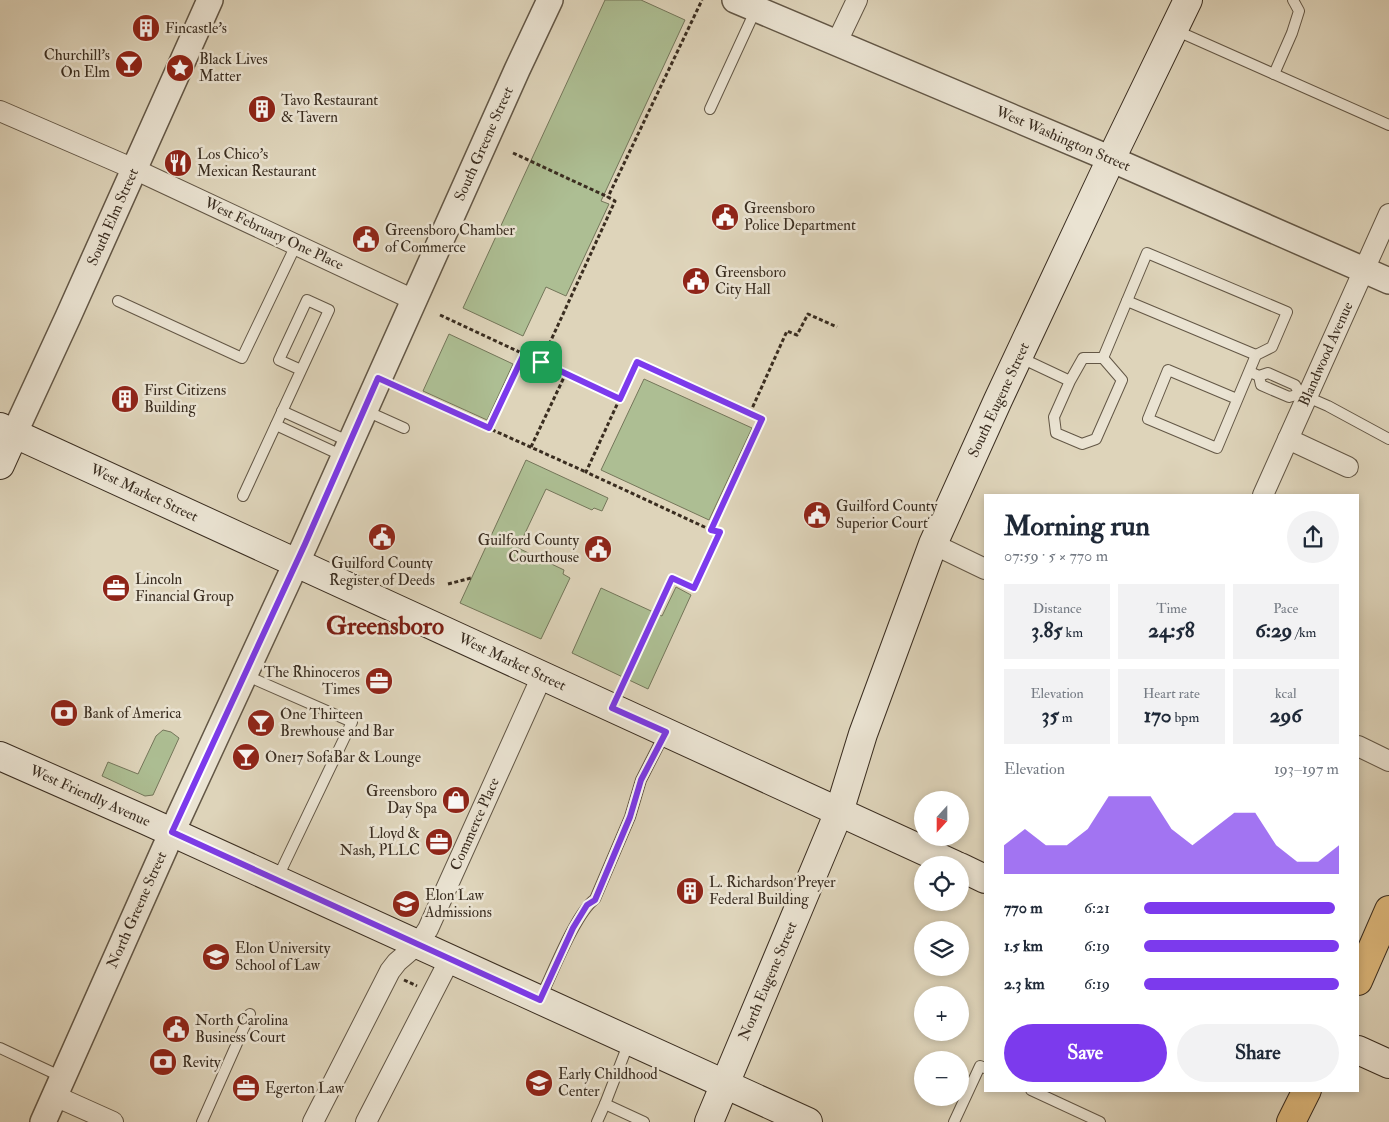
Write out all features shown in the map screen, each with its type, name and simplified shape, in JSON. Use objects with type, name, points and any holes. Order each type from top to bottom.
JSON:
[{"type":"main road","name":"South Eugene Street","points":[[839,812],[863,734],[933,544],[1018,357],[1188,0]]},
{"type":"main road","points":[[0,465],[7,430]]},
{"type":"main road","name":"West Market Street","points":[[7,430],[935,856]]},
{"type":"main road","name":"West Friendly Avenue","points":[[0,756],[172,832],[808,1122]]},
{"type":"main road","name":"North Eugene Street","points":[[709,1122],[839,812]]},
{"type":"main road","points":[[969,871],[984,879]]},
{"type":"main road","points":[[1359,979],[1389,910]]},
{"type":"main road","points":[[1359,1050],[1389,1064]]},
{"type":"main road","points":[[1292,1122],[1306,1092]]},
{"type":"street","name":"South Elm Street","points":[[7,430],[68,317],[210,0]]},
{"type":"street","name":"South Greene Street","points":[[296,563],[550,0]]},
{"type":"street","points":[[836,44],[857,0]]},
{"type":"street","name":"West Washington Street","points":[[760,9],[836,44],[953,92],[1389,281]]},
{"type":"street","name":"West February One Place","points":[[0,111],[134,169],[414,300]]},
{"type":"street","name":"Blandwood Avenue","points":[[1262,494],[1288,439],[1303,395],[1389,214]]},
{"type":"street","points":[[1288,439],[1348,467]]},
{"type":"street","points":[[933,544],[984,569]]},
{"type":"street","name":"North Greene Street","points":[[43,1122],[172,832],[296,563]]},
{"type":"street","name":"Commerce Place","points":[[313,1122],[390,971],[397,962],[418,944],[428,929],[542,676]]},
{"type":"street","points":[[1359,746],[1389,761]]},
{"type":"street","points":[[366,1122],[450,959]]},
{"type":"street","points":[[59,1087],[113,1122]]},
{"type":"lane","points":[[1274,74],[1292,33],[1299,11],[1293,0]]},
{"type":"lane","points":[[710,110],[760,9]]},
{"type":"lane","points":[[1174,30],[1389,125]]},
{"type":"lane","points":[[118,301],[242,358],[296,245]]},
{"type":"lane","points":[[1103,358],[1147,253],[1286,312],[1272,347],[1256,355],[1127,301]]},
{"type":"lane","points":[[243,496],[329,310],[307,300],[279,360],[301,370]]},
{"type":"lane","points":[[1238,400],[1168,370],[1148,419],[1217,448],[1238,400],[1255,374],[1256,355]]},
{"type":"lane","points":[[1018,357],[1070,381]]},
{"type":"lane","points":[[1083,358],[1103,358],[1122,380],[1096,439],[1082,444],[1056,433],[1054,417],[1070,381],[1083,358]]},
{"type":"lane","points":[[1255,374],[1261,385],[1289,397],[1303,395],[1389,438]]},
{"type":"lane","points":[[364,410],[404,428]]},
{"type":"lane","points":[[282,411],[347,449]]},
{"type":"lane","points":[[276,425],[347,449]]},
{"type":"lane","points":[[245,675],[352,722],[276,880]]},
{"type":"lane","points":[[540,1000],[573,928],[587,905],[595,900],[630,817],[641,780],[666,732]]},
{"type":"lane","points":[[202,1122],[250,1014]]},
{"type":"lane","points":[[597,1122],[630,1041]]},
{"type":"lane","points":[[0,1048],[59,1087]]},
{"type":"lane","points":[[954,1122],[980,1066],[984,1068]]},
{"type":"lane","points":[[1035,1092],[1100,1122]]},
{"type":"lane","points":[[605,1104],[644,1122]]},
{"type":"path","points":[[608,197],[702,0]]},
{"type":"path","points":[[513,153],[615,201],[541,362]]},
{"type":"path","points":[[750,413],[787,331],[797,335],[808,314],[837,327]]},
{"type":"path","points":[[440,315],[620,399]]},
{"type":"path","points":[[489,428],[524,354]]},
{"type":"path","points":[[586,472],[637,362],[750,413],[762,419],[711,530]]},
{"type":"path","points":[[531,447],[566,374]]},
{"type":"path","points":[[378,378],[711,530],[720,532],[694,588],[672,578],[612,708]]},
{"type":"path","points":[[448,584],[470,578]]},
{"type":"green space","points":[[605,0],[641,0],[685,20],[601,201],[609,204],[566,296],[546,287],[523,336],[463,308]]},
{"type":"green space","points":[[449,334],[513,364],[487,420],[423,391]]},
{"type":"green space","points":[[644,379],[752,428],[709,520],[601,470]]},
{"type":"green space","points":[[526,460],[608,498],[602,511],[594,508],[592,510],[546,489],[518,548],[564,570],[563,574],[570,578],[541,639],[460,603]]},
{"type":"green space","points":[[676,587],[691,595],[648,689],[572,653],[601,588],[662,616]]},
{"type":"green space","points":[[163,730],[171,732],[179,738],[153,795],[145,796],[102,776],[108,762],[138,774],[156,736]]},
{"type":"place","name":"Fincastle's","points":[[146,28]]},
{"type":"place","name":"Churchill's On Elm","points":[[129,64]]},
{"type":"place","name":"Black Lives Matter","points":[[180,68]]},
{"type":"place","name":"Tavo Restaurant & Tavern","points":[[262,109]]},
{"type":"place","name":"Los Chico's Mexican Restaurant","points":[[178,163]]},
{"type":"place","name":"Greensboro Police Department","points":[[725,217]]},
{"type":"place","name":"Greensboro Chamber of Commerce","points":[[366,239]]},
{"type":"place","name":"Greensboro City Hall","points":[[696,281]]},
{"type":"place","name":"First Citizens Building","points":[[125,399]]},
{"type":"place","name":"Guilford County Superior Court","points":[[817,515]]},
{"type":"place","name":"Guilford County Register of Deeds","points":[[382,537]]},
{"type":"place","name":"Guilford County Courthouse","points":[[598,549]]},
{"type":"place","name":"Lincoln Financial Group","points":[[116,588]]},
{"type":"place","name":"The Rhinoceros Times","points":[[379,681]]},
{"type":"place","name":"Bank of America","points":[[64,713]]},
{"type":"place","name":"One Thirteen Brewhouse and Bar","points":[[261,723]]},
{"type":"place","name":"One17 SofaBar & Lounge","points":[[246,757]]},
{"type":"place","name":"Greensboro Day Spa","points":[[456,800]]},
{"type":"place","name":"Lloyd & Nash, PLLC","points":[[439,842]]},
{"type":"place","name":"L. Richardson Preyer Federal Building","points":[[690,891]]},
{"type":"place","name":"Elon Law Admissions","points":[[406,904]]},
{"type":"place","name":"Elon University School of Law","points":[[216,957]]},
{"type":"place","name":"North Carolina Business Court","points":[[176,1029]]},
{"type":"place","name":"Revity","points":[[163,1062]]},
{"type":"place","name":"Early Childhood Center","points":[[539,1083]]},
{"type":"place","name":"Egerton Law","points":[[246,1088]]},
{"type":"district","name":"Greensboro","points":[[385,626]]},
{"type":"route","points":[[524,354],[541,362],[620,399],[637,362],[762,419],[711,530],[720,532],[694,588],[672,578],[612,708],[666,732],[641,780],[630,817],[595,900],[587,905],[573,928],[540,1000],[172,832],[305,544],[378,378],[489,428],[524,354]]}]
